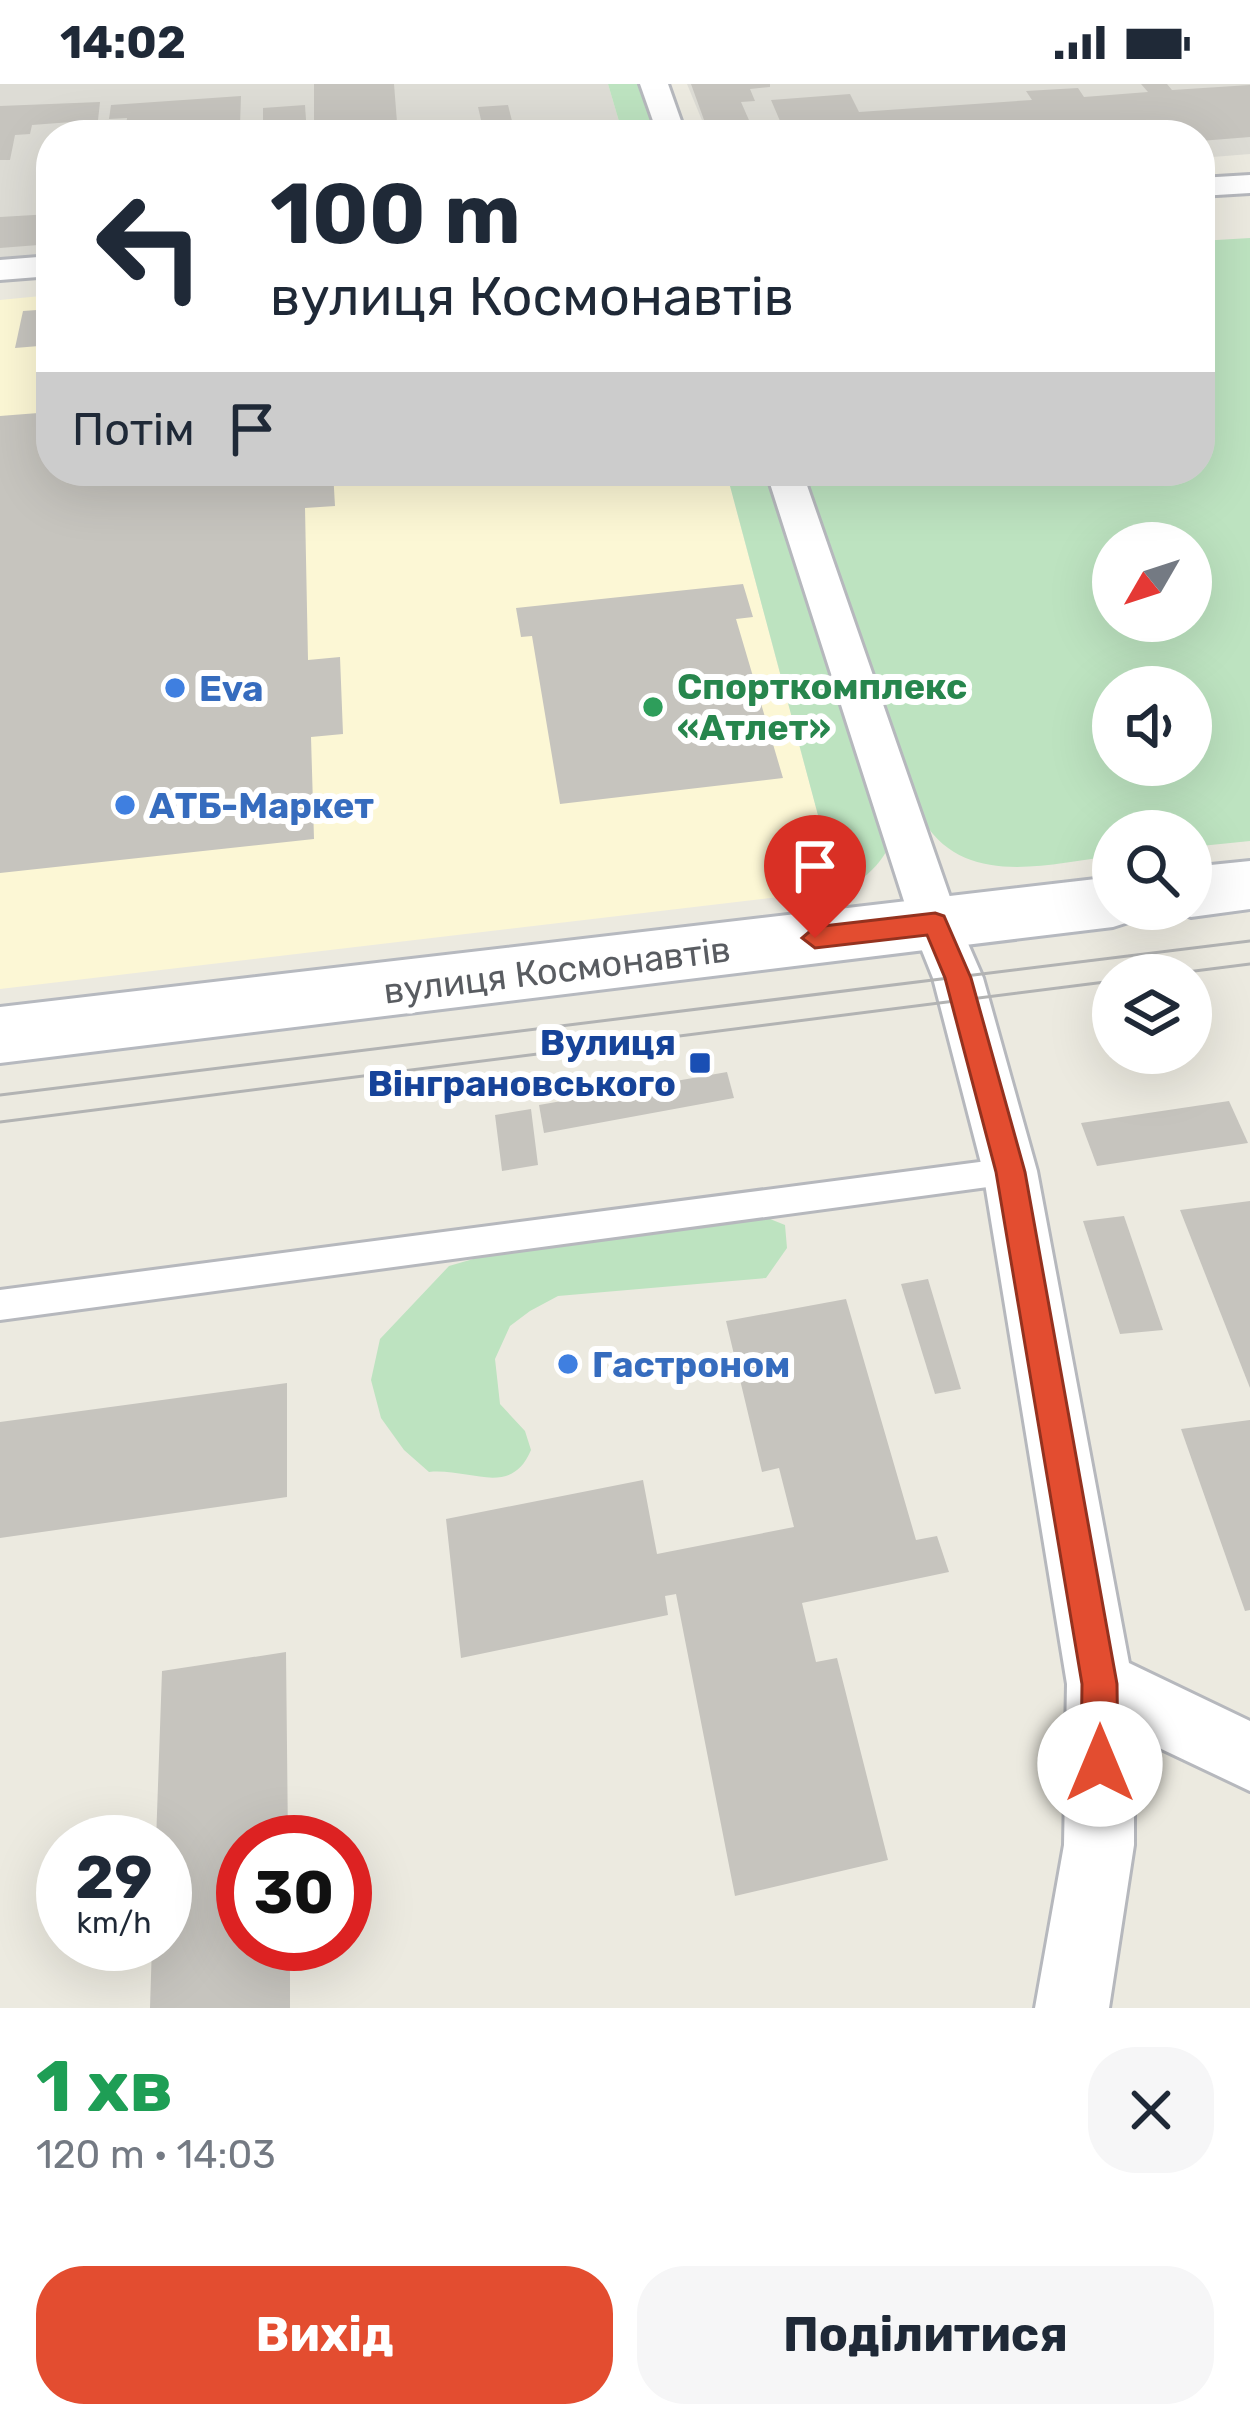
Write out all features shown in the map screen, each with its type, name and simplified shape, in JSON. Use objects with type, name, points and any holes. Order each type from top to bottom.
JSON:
[{"type":"main road","points":[[1212,890],[1250,885]]},
{"type":"main road","name":"вулиця Космонавтів","points":[[0,1035],[1092,904]]},
{"type":"street","points":[[654,84],[667,120]]},
{"type":"street","points":[[1215,187],[1250,184]]},
{"type":"street","points":[[0,270],[36,267]]},
{"type":"street","points":[[789,486],[935,923],[958,978],[1010,1172],[1100,1684],[1099,1845],[1072,2008]]},
{"type":"street","points":[[1100,1684],[1250,1757]]},
{"type":"lane","points":[[0,1305],[1010,1172]]},
{"type":"shaded area","points":[[0,84],[608,84],[619,120],[36,120],[36,259],[0,262]]},
{"type":"shaded area","points":[[687,84],[1250,84],[1250,154],[1215,157],[1215,120],[702,120]]},
{"type":"shaded area","points":[[36,296],[36,486],[730,486],[838,890],[0,989],[0,300]]},
{"type":"green space","points":[[608,84],[642,84],[655,120],[619,120]]},
{"type":"green space","points":[[1250,238],[1250,841],[1212,845],[1212,810],[1092,810],[1092,859],[1010,867],[962,856],[941,843],[924,822],[807,486],[1215,486],[1215,240]]},
{"type":"green space","points":[[730,486],[779,486],[888,849],[867,874],[838,890]]},
{"type":"green space","points":[[760,1215],[785,1225],[787,1248],[766,1278],[558,1296],[510,1326],[495,1359],[500,1404],[525,1431],[531,1450],[513,1473],[488,1477],[429,1472],[404,1450],[381,1418],[371,1380],[380,1339],[449,1266],[494,1253]]},
{"type":"building","points":[[314,84],[394,84],[397,120],[314,120]]},
{"type":"building","points":[[691,84],[770,84],[750,89],[755,101],[741,102],[749,120],[704,120]]},
{"type":"building","points":[[1141,84],[1167,84],[1172,90],[1250,85],[1250,137],[1215,140],[1215,120],[780,120],[771,100],[850,94],[859,112],[1032,100],[1026,91],[1078,88],[1084,97],[1148,92]]},
{"type":"building","points":[[241,96],[240,120],[109,119],[111,105]]},
{"type":"building","points":[[100,102],[98,120],[36,120],[30,134],[15,135],[10,160],[0,160],[0,106]]},
{"type":"building","points":[[305,105],[306,120],[263,120],[263,108]]},
{"type":"building","points":[[508,105],[512,120],[481,120],[478,107]]},
{"type":"building","points":[[36,215],[36,245],[0,248],[0,217]]},
{"type":"building","points":[[36,310],[36,346],[15,348],[23,311]]},
{"type":"building","points":[[36,413],[36,486],[334,486],[335,506],[305,508],[308,660],[340,657],[343,734],[311,737],[314,839],[0,873],[0,416]]},
{"type":"building","name":"Спорткомплекс «Атлет»","points":[[743,584],[753,617],[736,619],[783,778],[560,804],[532,636],[521,637],[516,608]]},
{"type":"building","points":[[727,1072],[734,1098],[544,1133],[539,1105]]},
{"type":"building","points":[[1229,1101],[1248,1143],[1097,1166],[1081,1123]]},
{"type":"building","points":[[531,1109],[538,1165],[502,1171],[495,1115]]},
{"type":"building","points":[[1250,1201],[1250,1388],[1180,1210]]},
{"type":"building","points":[[1124,1216],[1163,1330],[1120,1334],[1083,1221]]},
{"type":"building","points":[[928,1279],[961,1389],[935,1394],[901,1284]]},
{"type":"building","points":[[846,1299],[916,1540],[937,1536],[949,1572],[802,1603],[816,1662],[837,1658],[888,1860],[735,1896],[676,1594],[665,1596],[668,1615],[461,1658],[446,1519],[643,1480],[657,1554],[794,1527],[779,1468],[762,1472],[726,1321]]},
{"type":"building","points":[[287,1383],[287,1497],[0,1538],[0,1422]]},
{"type":"building","points":[[1250,1420],[1250,1610],[1245,1611],[1181,1429]]},
{"type":"building","points":[[286,1652],[288,1815],[216,1815],[216,1971],[290,1971],[290,2008],[150,2008],[151,1971],[192,1971],[192,1815],[157,1815],[162,1671]]},
{"type":"tram line","points":[[0,1095],[1250,941]]},
{"type":"tram line","points":[[1212,969],[1250,964]]},
{"type":"tram line","points":[[0,1122],[1092,984]]},
{"type":"place","name":"Eva","points":[[175,688]]},
{"type":"place","name":"Спорткомплекс «Атлет»","points":[[653,707]]},
{"type":"place","name":"АТБ-Маркет","points":[[125,805]]},
{"type":"place","name":"Вулиця Вінграновського","points":[[700,1063]]},
{"type":"place","name":"Гастроном","points":[[568,1364]]},
{"type":"route","points":[[815,938],[935,923],[958,978],[1010,1172],[1100,1684],[1100,1764]]}]
